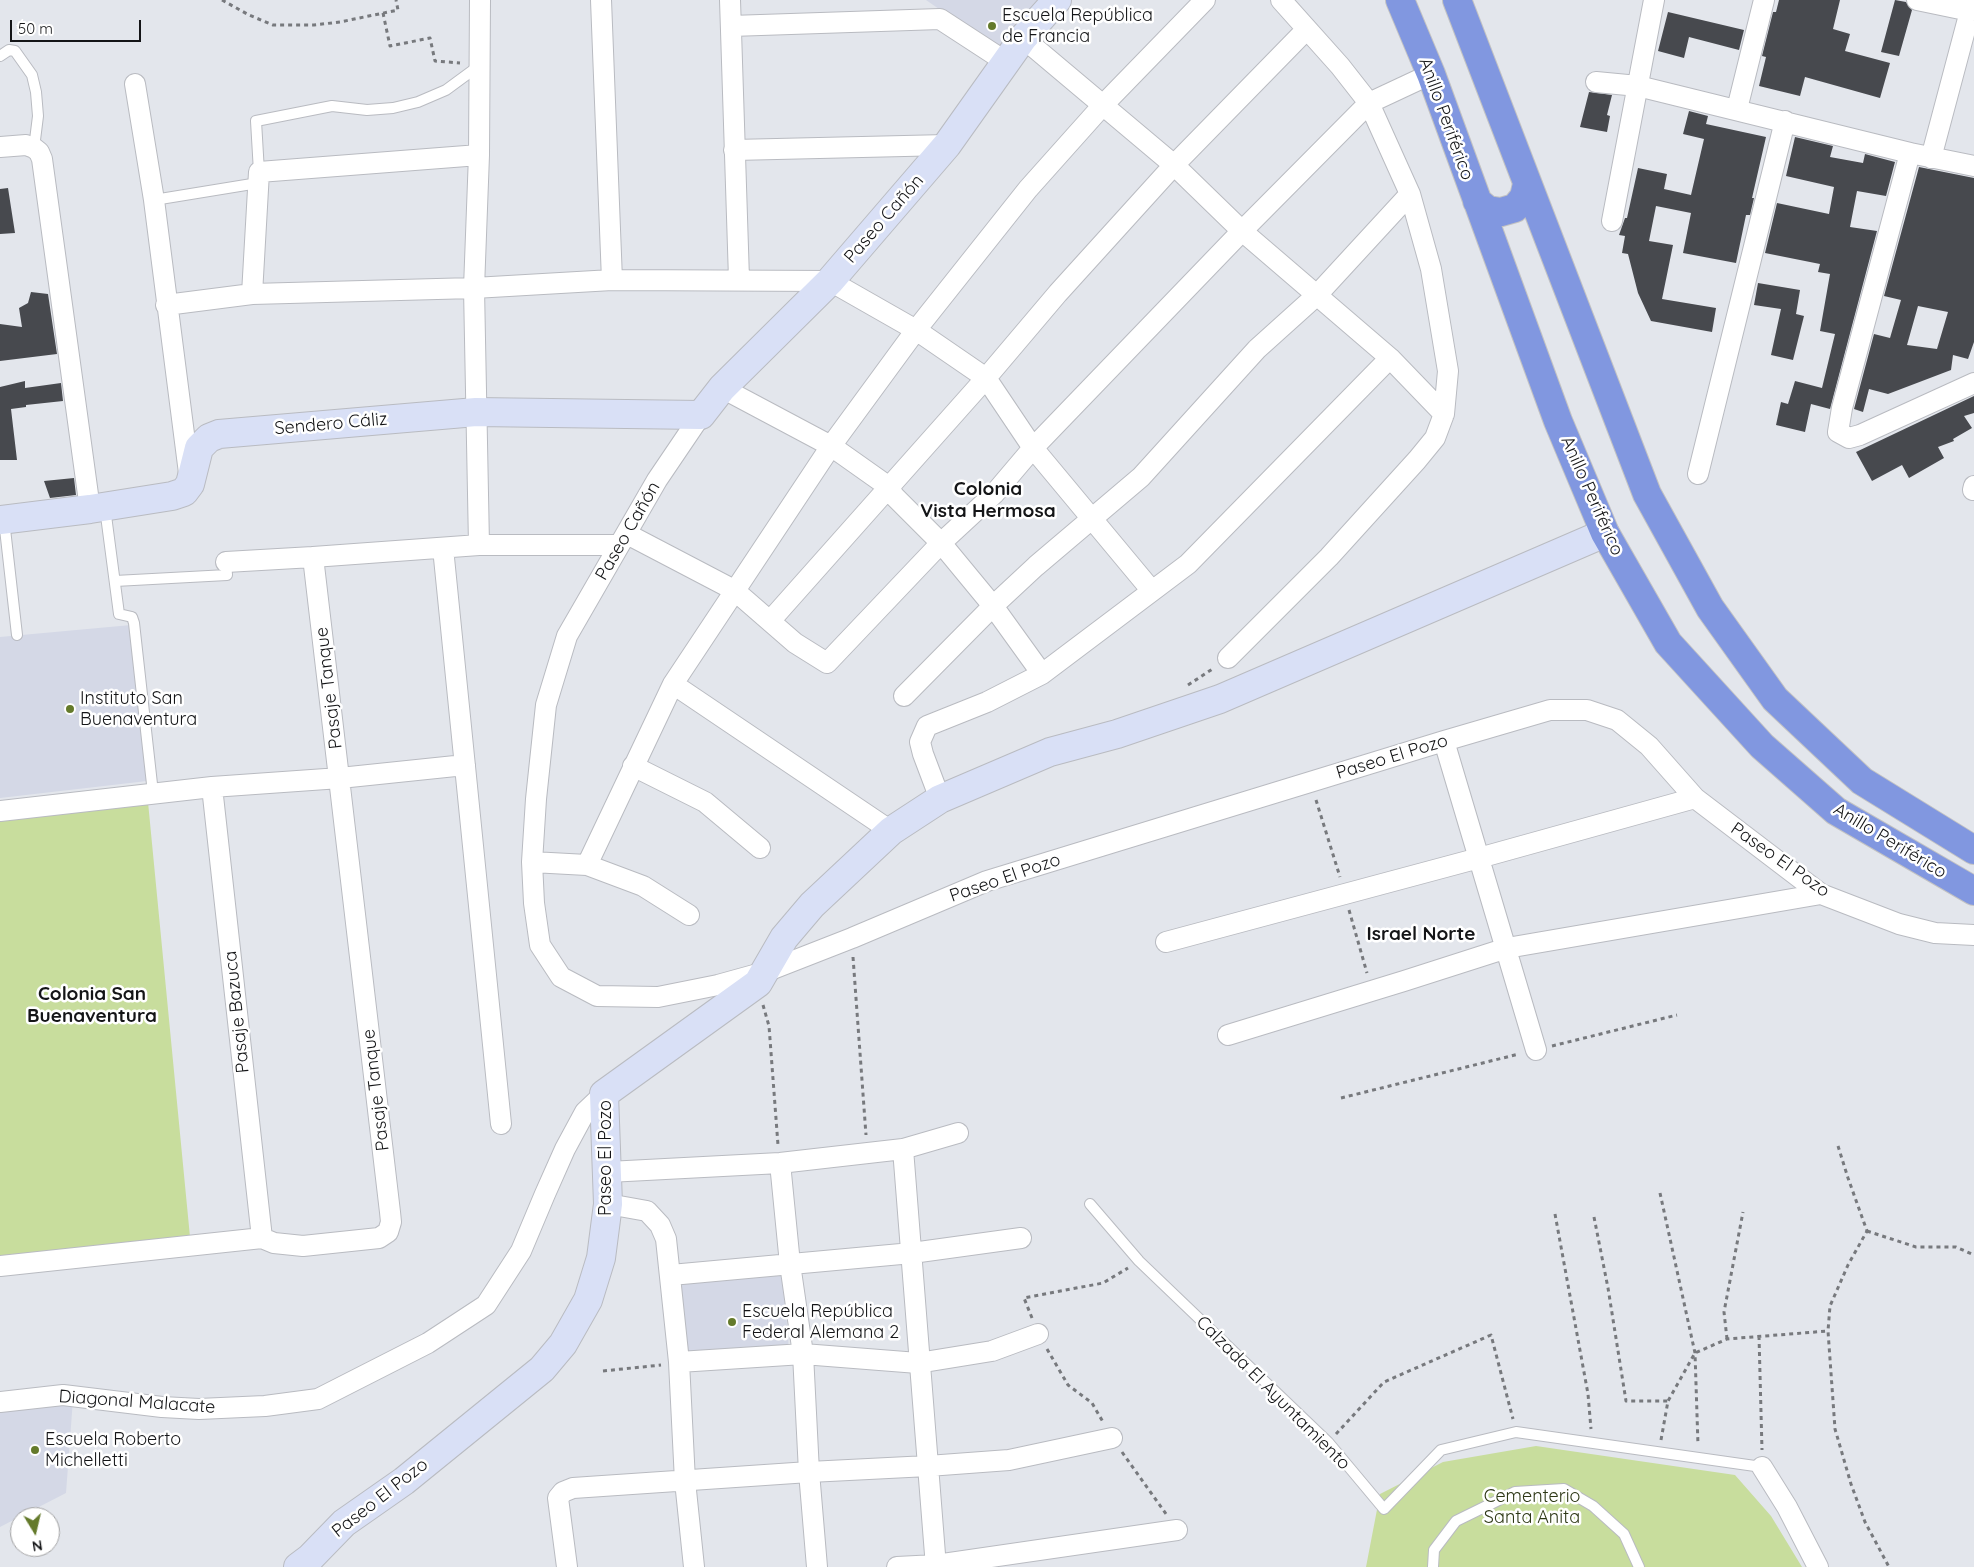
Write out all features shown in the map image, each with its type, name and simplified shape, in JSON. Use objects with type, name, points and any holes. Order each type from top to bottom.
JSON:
[{"type":"highway","name":"Anillo Periférico","points":[[1400,0],[1431,74],[1558,421],[1605,533],[1668,643],[1762,746],[1836,811],[1974,891]]},
{"type":"highway","name":"Anillo Periférico","points":[[1457,0],[1647,494],[1710,608],[1775,699],[1862,781],[1974,850]]},
{"type":"highway","points":[[1476,201],[1488,210],[1501,212],[1514,208],[1524,197],[1527,184]]},
{"type":"street","points":[[479,545],[474,288],[479,155],[480,0]]},
{"type":"street","points":[[601,0],[612,280]]},
{"type":"street","points":[[730,0],[739,279]]},
{"type":"street","name":"Paseo Cañón","points":[[761,978],[658,997],[597,996],[560,977],[540,945],[534,903],[532,862],[536,799],[546,705],[567,636],[657,480],[701,416],[722,388],[830,281],[947,145],[1023,38],[1057,0]]},
{"type":"street","points":[[587,865],[673,684],[831,446],[916,330],[1028,190],[1102,105],[1205,0]]},
{"type":"street","points":[[1228,658],[1329,557],[1436,438],[1444,414],[1448,371],[1431,269],[1410,194],[1369,103],[1340,66],[1281,0]]},
{"type":"street","points":[[1612,221],[1654,0]]},
{"type":"street","points":[[1737,109],[1764,0]]},
{"type":"street","points":[[1917,0],[1972,6],[1931,158]]},
{"type":"street","points":[[731,26],[940,19],[1006,62]]},
{"type":"street","points":[[770,621],[986,378],[1058,293],[1174,165],[1306,30]]},
{"type":"street","points":[[1023,38],[1174,165],[1242,231],[1390,358],[1444,414]]},
{"type":"street","points":[[226,562],[479,545],[623,540],[734,590],[795,643],[827,663],[941,543],[994,494],[1033,448],[1242,231],[1369,103],[1431,74]]},
{"type":"street","points":[[1596,82],[1638,86],[1910,153],[1974,166]]},
{"type":"street","points":[[2,519],[97,508],[172,496],[184,492],[190,484],[154,200],[135,84]]},
{"type":"street","points":[[1698,474],[1784,121]]},
{"type":"street","points":[[0,147],[17,144],[34,148],[39,152],[42,159],[97,508]]},
{"type":"street","points":[[734,150],[947,145]]},
{"type":"street","points":[[1910,153],[1842,408],[1838,432],[1849,438],[1860,435],[1974,384]]},
{"type":"street","points":[[252,294],[259,177],[479,155]]},
{"type":"street","points":[[904,696],[993,606],[1140,477],[1257,349],[1317,295],[1410,194]]},
{"type":"street","points":[[166,305],[252,294],[474,288],[612,280],[739,279],[830,281],[916,330],[986,378],[1033,448],[1152,592]]},
{"type":"street","points":[[940,799],[920,742],[927,726],[987,702],[1042,674],[1188,564],[1390,358]]},
{"type":"street","points":[[722,388],[831,446],[889,487],[894,496],[941,543],[993,606],[1042,674]]},
{"type":"street","name":"Sendero Cáliz","points":[[190,484],[199,448],[209,438],[219,434],[476,412],[701,416]]},
{"type":"street","points":[[761,978],[784,938],[812,904],[890,831],[940,799],[1050,752],[1117,734],[1220,699],[1605,533]]},
{"type":"street","points":[[443,548],[501,1124]]},
{"type":"street","name":"Pasaje Tanque","points":[[0,1266],[262,1238],[274,1243],[303,1246],[379,1238],[388,1232],[391,1222],[313,557]]},
{"type":"street","points":[[673,684],[890,831]]},
{"type":"street","name":"Paseo El Pozo","points":[[298,1567],[310,1558],[344,1523],[404,1481],[542,1369],[563,1344],[588,1300],[601,1258],[608,1204],[604,1094],[761,978],[987,881],[1550,710],[1587,710],[1617,720],[1649,746],[1695,798],[1821,894],[1899,924],[1935,933],[1974,935]]},
{"type":"street","points":[[1444,741],[1536,1050]]},
{"type":"street","points":[[0,811],[212,786],[340,778],[465,765]]},
{"type":"street","points":[[633,766],[705,802],[760,848]]},
{"type":"street","name":"Pasaje Bazuca","points":[[212,786],[262,1238]]},
{"type":"street","points":[[1166,942],[1695,798]]},
{"type":"street","points":[[532,862],[587,865],[643,886],[689,915]]},
{"type":"street","points":[[1228,1035],[1507,948],[1821,894]]},
{"type":"street","name":"Diagonal Malacate","points":[[0,1402],[63,1395],[162,1407],[198,1409],[265,1406],[309,1400],[318,1398],[428,1343],[486,1305],[521,1251],[549,1185],[585,1112],[604,1094]]},
{"type":"street","points":[[608,1172],[780,1163],[903,1149],[958,1133]]},
{"type":"street","points":[[903,1149],[912,1253],[918,1363],[936,1566]]},
{"type":"street","points":[[780,1163],[790,1264],[803,1354],[808,1472],[817,1567]]},
{"type":"street","points":[[608,1204],[647,1211],[660,1225],[666,1239],[679,1362],[685,1481],[694,1567]]},
{"type":"street","points":[[671,1275],[912,1253],[1021,1238]]},
{"type":"street","points":[[679,1362],[803,1354],[918,1363],[992,1351],[1038,1334]]},
{"type":"street","points":[[567,1567],[558,1498],[563,1492],[573,1488],[1009,1460],[1112,1438]]},
{"type":"street","points":[[1762,1467],[1787,1507],[1818,1567]]},
{"type":"street","points":[[897,1567],[936,1566],[1177,1530]]},
{"type":"lane","points":[[0,56],[9,50],[15,51],[32,75],[38,116],[34,148]]},
{"type":"lane","points":[[154,200],[259,177],[256,121],[332,106],[367,110],[393,108],[418,102],[446,90],[480,65]]},
{"type":"lane","points":[[97,508],[115,581],[119,614],[132,617],[134,623],[153,793]]},
{"type":"lane","points":[[2,519],[17,635]]},
{"type":"lane","points":[[115,581],[227,575],[226,562]]},
{"type":"lane","name":"Calzada El Ayuntamiento","points":[[1090,1204],[1139,1261],[1328,1442],[1384,1509],[1441,1450],[1516,1432],[1762,1467]]},
{"type":"lane","points":[[1433,1567],[1434,1550],[1456,1521],[1515,1492],[1564,1489],[1593,1506],[1624,1534],[1639,1567]]},
{"type":"path","points":[[222,0],[249,15],[273,25],[314,25],[340,22],[398,10],[396,0]]},
{"type":"path","points":[[384,13],[390,46],[430,38],[435,61],[480,65]]},
{"type":"path","points":[[852,938],[868,1153]]},
{"type":"path","points":[[761,978],[769,1026],[780,1163]]},
{"type":"path","points":[[1341,1098],[1678,1015]]},
{"type":"path","points":[[1838,1146],[1867,1231],[1848,1265],[1830,1306],[1828,1331],[1835,1429],[1851,1484],[1865,1522],[1889,1567]]},
{"type":"path","points":[[1660,1193],[1695,1353],[1699,1458]]},
{"type":"path","points":[[1727,1339],[1724,1312],[1743,1212]]},
{"type":"path","points":[[1555,1214],[1588,1394],[1592,1442]]},
{"type":"path","points":[[1594,1217],[1608,1288],[1626,1401],[1668,1402]]},
{"type":"path","points":[[1867,1231],[1916,1247],[1956,1248],[1974,1255]]},
{"type":"path","points":[[1139,1261],[1103,1283],[1024,1298],[1038,1334],[1068,1385],[1092,1402],[1112,1438],[1177,1530]]},
{"type":"path","points":[[1659,1451],[1668,1402],[1695,1353],[1727,1339],[1828,1331]]},
{"type":"path","points":[[1328,1442],[1384,1382],[1491,1335],[1516,1432]]},
{"type":"path","points":[[1759,1336],[1762,1467]]},
{"type":"path","points":[[603,1371],[679,1362]]},
{"type":"shaded area","name":"Escuela República de Francia","points":[[926,0],[1043,0],[1000,51]]},
{"type":"shaded area","name":"Instituto San Buenaventura","points":[[131,625],[147,781],[0,798],[0,637]]},
{"type":"shaded area","name":"Escuela República Federal Alemana 2","points":[[783,1274],[790,1363],[682,1369],[674,1281]]},
{"type":"shaded area","name":"Escuela Roberto Michelletti","points":[[73,1399],[66,1493],[39,1507],[10,1507],[10,1522],[0,1527],[0,1407]]},
{"type":"green space","points":[[148,802],[190,1237],[0,1257],[0,818]]},
{"type":"green space","name":"Cementerio Santa Anita","points":[[1536,1446],[1735,1475],[1771,1516],[1802,1567],[1366,1567],[1380,1494],[1443,1462]]},
{"type":"building","points":[[1779,0],[1840,0],[1833,29],[1850,34],[1845,51],[1890,63],[1880,98],[1805,77],[1800,96],[1759,86],[1766,57],[1762,56],[1773,12],[1776,12]]},
{"type":"building","points":[[1895,0],[1906,2],[1912,10],[1899,56],[1881,52]]},
{"type":"building","points":[[1668,12],[1744,30],[1739,50],[1689,37],[1684,58],[1658,51]]},
{"type":"building","points":[[1589,92],[1612,95],[1607,115],[1610,116],[1607,132],[1580,127]]},
{"type":"building","points":[[1689,111],[1708,116],[1706,124],[1766,137],[1750,215],[1746,215],[1736,263],[1683,253],[1691,213],[1656,206],[1649,241],[1673,245],[1662,299],[1716,308],[1712,332],[1651,321],[1638,293],[1628,254],[1622,253],[1625,236],[1619,235],[1625,218],[1627,218],[1638,168],[1667,174],[1664,189],[1691,195],[1704,139],[1683,134]]},
{"type":"building","points":[[1795,137],[1833,146],[1830,157],[1863,163],[1865,154],[1895,162],[1886,196],[1857,191],[1850,227],[1877,231],[1830,409],[1811,404],[1805,432],[1776,425],[1781,402],[1788,404],[1795,381],[1822,388],[1835,334],[1820,331],[1830,274],[1818,272],[1820,264],[1765,253],[1777,203],[1829,214],[1834,187],[1786,176]]},
{"type":"building","points":[[1919,167],[1974,178],[1974,342],[1968,359],[1953,355],[1951,370],[1888,394],[1869,389],[1863,412],[1854,409],[1874,334],[1890,338],[1901,300],[1884,296]],"holes":[[[1918,306],[1948,312],[1937,349],[1907,345]]]},
{"type":"building","points":[[8,188],[15,233],[0,234],[0,189]]},
{"type":"building","points":[[1758,283],[1800,290],[1796,314],[1804,316],[1793,360],[1771,355],[1781,309],[1754,305]]},
{"type":"building","points":[[31,292],[48,294],[57,354],[0,361],[0,324],[22,327],[19,308],[28,303]]},
{"type":"building","points":[[25,381],[25,388],[61,383],[63,401],[26,405],[26,407],[11,409],[17,460],[0,460],[0,387]]},
{"type":"building","points":[[1974,396],[1974,413],[1964,416],[1972,428],[1953,439],[1954,441],[1938,447],[1944,458],[1909,478],[1902,465],[1872,481],[1856,452]]},
{"type":"building","points":[[74,478],[76,495],[50,498],[44,481]]},
{"type":"place","name":"Escuela República de Francia","points":[[992,26]]},
{"type":"place","name":"Instituto San Buenaventura","points":[[70,709]]},
{"type":"place","name":"Escuela República Federal Alemana 2","points":[[732,1322]]},
{"type":"place","name":"Escuela Roberto Michelletti","points":[[35,1450]]},
{"type":"district","name":"Colonia Vista Hermosa","points":[[988,500]]},
{"type":"district","name":"Israel Norte","points":[[1421,934]]},
{"type":"district","name":"Colonia San Buenaventura","points":[[92,1005]]}]
